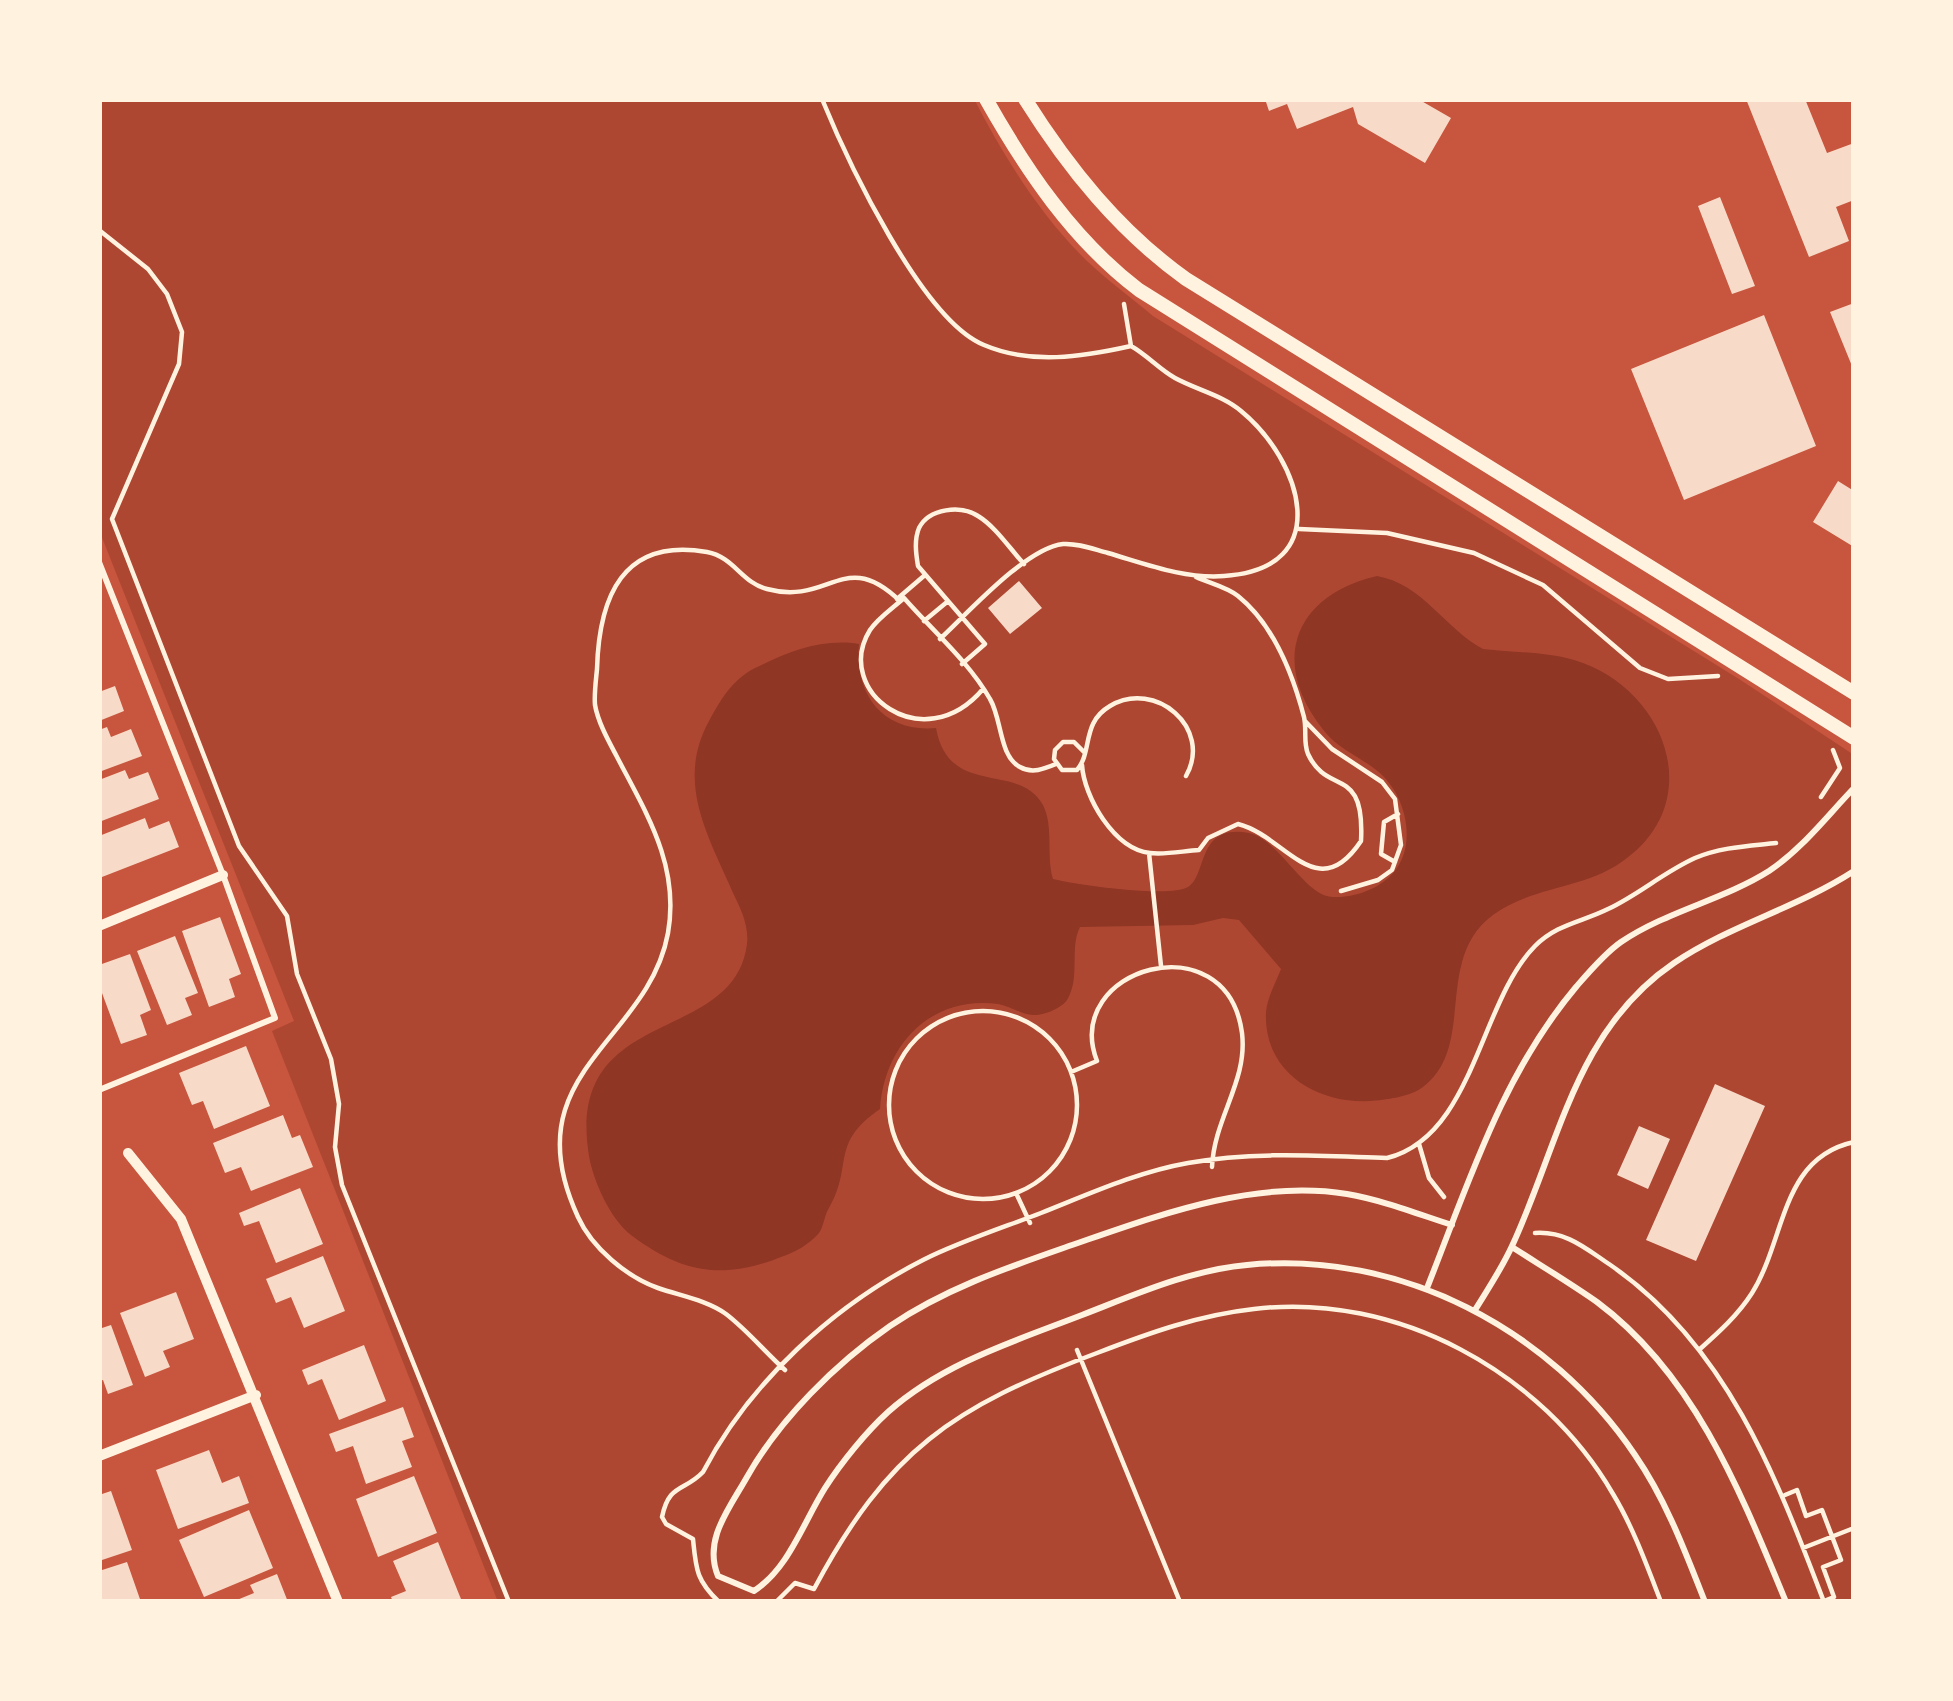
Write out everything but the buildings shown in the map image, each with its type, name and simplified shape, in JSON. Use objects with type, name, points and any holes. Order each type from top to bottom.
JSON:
[{"type":"street","points":[[986,99],[1047,196],[1083,238],[1139,290],[1854,738]]},
{"type":"street","points":[[1025,99],[1113,218],[1186,279],[1854,693]]},
{"type":"street","points":[[99,926],[224,875]]},
{"type":"street","points":[[128,1154],[181,1219],[338,1602]]},
{"type":"street","points":[[99,1456],[256,1396]]},
{"type":"lane","points":[[99,562],[224,875],[275,1018],[99,1090]]},
{"type":"lane","points":[[1427,1288],[1519,1067],[1544,1026],[1582,981],[1617,944],[1666,916],[1766,873],[1795,852],[1854,788]]},
{"type":"lane","points":[[1474,1311],[1512,1247],[1574,1084],[1617,1015],[1670,966],[1705,944],[1826,890],[1854,871]]},
{"type":"lane","points":[[1452,1225],[1347,1194],[1243,1196],[1140,1222],[984,1276],[892,1325],[843,1361],[758,1458],[718,1529],[710,1556],[718,1576],[754,1591],[774,1578],[827,1485],[888,1412],[975,1356],[1146,1290],[1245,1265],[1305,1264],[1360,1270],[1427,1288],[1474,1311],[1546,1357],[1621,1435],[1665,1507],[1705,1602]]},
{"type":"lane","points":[[1512,1247],[1599,1304],[1648,1351],[1690,1402],[1745,1503],[1786,1602]]},
{"type":"path","points":[[822,99],[872,206],[935,301],[966,336],[1014,356],[1030,357],[1087,355],[1130,346],[1251,420],[1287,475],[1299,509],[1299,529],[1287,554],[1265,568],[1230,576],[1191,575]]},
{"type":"path","points":[[99,230],[148,269],[166,294],[182,332],[179,364],[112,519],[239,846],[286,916],[297,974],[331,1059],[339,1104],[335,1147],[342,1185],[509,1602]]},
{"type":"path","points":[[1124,304],[1130,346]]},
{"type":"path","points":[[962,664],[985,644],[918,566],[919,528],[947,510],[966,510],[981,517],[1024,564]]},
{"type":"path","points":[[1299,529],[1387,533],[1474,553],[1544,585],[1640,668],[1668,680],[1723,676]]},
{"type":"path","points":[[940,639],[1024,564],[1046,549],[1077,544],[1191,575],[1236,594],[1275,640],[1305,722],[1310,759],[1324,773],[1344,782],[1360,803],[1361,841],[1340,865],[1310,868],[1269,837],[1238,824],[1217,832],[1198,850],[1149,854],[1121,837],[1102,817],[1085,782],[1086,736],[1100,713],[1124,700],[1152,699],[1174,710],[1188,730],[1193,752],[1186,776]]},
{"type":"path","points":[[785,1370],[726,1314],[632,1275],[595,1243],[577,1216],[559,1160],[563,1122],[577,1079],[656,971],[672,904],[665,851],[606,736],[596,705],[599,627],[607,597],[626,572],[650,558],[682,550],[711,552],[730,560],[748,580],[768,590],[807,592],[843,578],[866,576],[899,600]]},
{"type":"path","points":[[925,575],[874,626],[865,644],[863,669],[880,700],[899,716],[924,722],[953,716],[983,689]]},
{"type":"path","points":[[899,600],[904,598],[983,689],[999,718],[1008,756],[1016,765],[1034,771],[1056,764],[1069,772],[1082,765]]},
{"type":"path","points":[[924,621],[947,602]]},
{"type":"path","points":[[1305,722],[1348,761],[1382,782],[1396,799],[1401,845],[1392,869],[1378,880],[1341,891]]},
{"type":"path","points":[[1056,764],[1055,750],[1064,742],[1074,742],[1084,752]]},
{"type":"path","points":[[1813,807],[1840,768],[1828,744]]},
{"type":"path","points":[[1395,862],[1381,854],[1384,822],[1398,814]]},
{"type":"path","points":[[1071,1072],[1097,1061],[1092,1021],[1108,996],[1132,978],[1161,966],[1199,971],[1217,983],[1239,1017],[1242,1063],[1216,1131],[1213,1163],[1271,1155],[1387,1158],[1405,1153],[1419,1144],[1467,1079],[1502,996],[1536,945],[1566,922],[1608,909],[1695,858],[1740,845],[1776,844],[1788,835]]},
{"type":"path","points":[[1149,854],[1161,966]]},
{"type":"path","points":[[991,1011],[1014,1016],[1047,1035],[1071,1072],[1077,1110],[1065,1151],[1045,1176],[1016,1193],[965,1197],[934,1185],[900,1150],[889,1112],[899,1061],[921,1033],[957,1013],[991,1011]]},
{"type":"path","points":[[1700,1349],[1752,1293],[1802,1172],[1825,1153],[1854,1142]]},
{"type":"path","points":[[1419,1144],[1432,1185],[1459,1206]]},
{"type":"path","points":[[1016,1193],[1030,1222]]},
{"type":"path","points":[[1518,1232],[1569,1237],[1643,1291],[1700,1349],[1759,1444],[1824,1601],[1834,1597],[1823,1567],[1841,1560],[1822,1510],[1806,1516],[1797,1490],[1783,1496]]},
{"type":"path","points":[[776,1602],[795,1583],[814,1589],[864,1505],[915,1447],[981,1404],[1176,1323],[1256,1308],[1325,1309],[1382,1319],[1428,1334],[1493,1366],[1570,1433],[1613,1493],[1661,1602]]},
{"type":"path","points":[[1077,1350],[1180,1602]]},
{"type":"path","points":[[1803,1548],[1854,1528]]},
{"type":"shaded area","points":[[99,99],[974,99],[1011,164],[1054,224],[1087,261],[1153,316],[1854,755],[1854,1602],[498,1602],[272,1031],[294,1021],[99,530]]},
{"type":"shaded area","points":[[1377,576],[1407,588],[1483,649],[1559,656],[1612,678],[1636,698],[1654,723],[1665,750],[1669,779],[1665,807],[1651,834],[1627,858],[1595,876],[1509,905],[1475,933],[1464,955],[1448,1049],[1439,1070],[1423,1087],[1390,1099],[1350,1100],[1331,1097],[1297,1080],[1274,1052],[1267,1033],[1267,1007],[1281,969],[1239,920],[1080,927],[1071,991],[1061,1006],[1037,1015],[998,1004],[952,1008],[932,1016],[901,1045],[883,1086],[880,1109],[854,1133],[822,1227],[806,1244],[739,1269],[702,1269],[649,1248],[623,1228],[604,1199],[589,1156],[588,1107],[601,1073],[625,1049],[713,999],[735,976],[747,944],[744,918],[706,830],[695,788],[699,744],[718,705],[740,678],[805,648],[859,644],[861,679],[887,717],[917,728],[936,728],[943,750],[955,764],[1018,784],[1043,805],[1053,879],[1122,889],[1178,890],[1194,881],[1212,843],[1232,832],[1260,837],[1323,894],[1351,896],[1377,886],[1397,868],[1407,836],[1404,813],[1382,775],[1325,732],[1308,707],[1294,658],[1308,616],[1325,599]]}]
